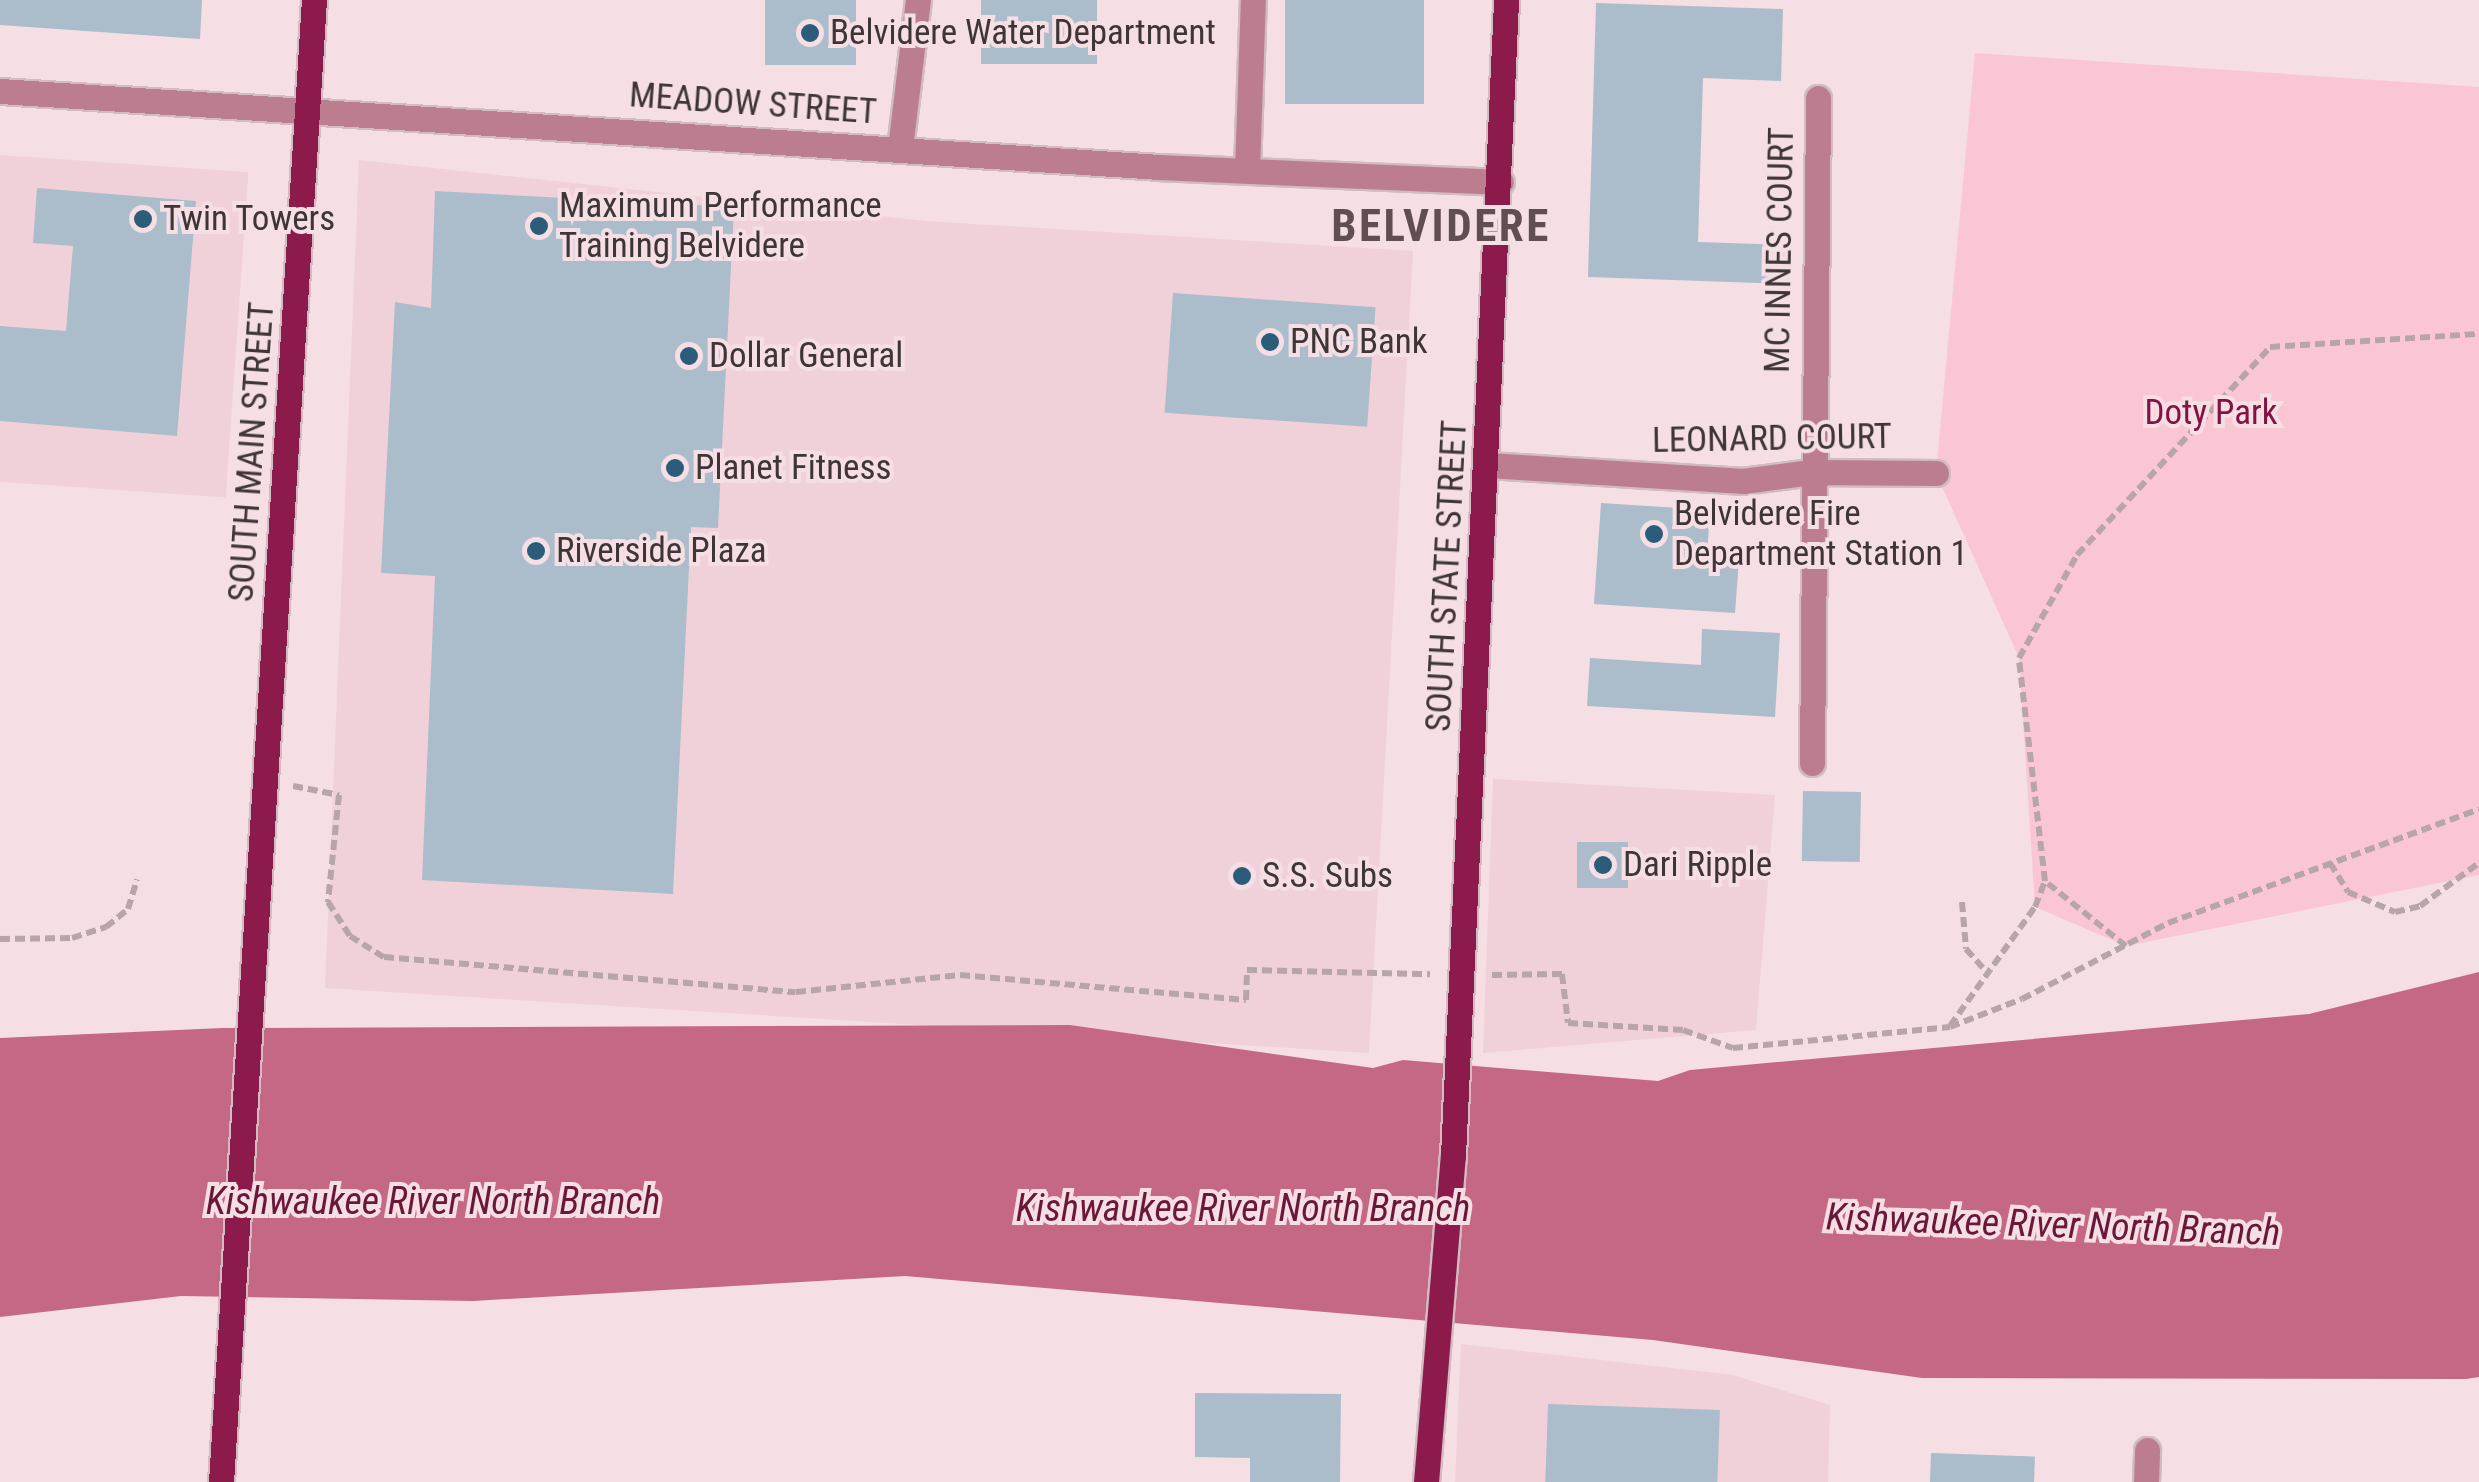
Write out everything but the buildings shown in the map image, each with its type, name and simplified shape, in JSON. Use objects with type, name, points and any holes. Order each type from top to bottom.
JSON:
[{"type":"main road","name":"SOUTH MAIN STREET","points":[[221,1482],[268,781],[314,0]]},
{"type":"main road","name":"SOUTH STATE STREET","points":[[1426,1482],[1452,1156],[1488,465],[1506,0]]},
{"type":"street","points":[[900,148],[918,0]]},
{"type":"street","points":[[1247,170],[1252,0]]},
{"type":"street","name":"MEADOW STREET","points":[[0,92],[1247,170],[1501,182]]},
{"type":"street","name":"MC INNES COURT","points":[[1812,763],[1811,472],[1818,98]]},
{"type":"street","name":"LEONARD COURT","points":[[1488,465],[1743,482],[1811,472],[1936,474]]},
{"type":"street","points":[[2146,1482],[2147,1450]]},
{"type":"path","points":[[1950,1027],[2035,907],[2045,881],[2019,658],[2077,555],[2270,347],[2479,334]]},
{"type":"path","points":[[268,781],[339,795],[328,902],[350,936],[384,957],[796,992],[960,976],[1246,1000],[1247,970],[1461,981],[1562,974],[1568,1023],[1682,1030],[1733,1048],[1950,1027],[2168,923],[2479,808]]},
{"type":"path","points":[[2330,864],[2348,892],[2395,912],[2420,906],[2479,862]]},
{"type":"path","points":[[0,939],[72,938],[106,927],[128,909],[138,880]]},
{"type":"path","points":[[2045,881],[2126,946]]},
{"type":"path","points":[[1962,902],[1966,948],[1988,972]]},
{"type":"shaded area","points":[[0,155],[248,172],[226,498],[0,482]]},
{"type":"shaded area","points":[[359,160],[926,221],[1413,251],[1369,1053],[325,988]]},
{"type":"shaded area","points":[[1493,779],[1775,795],[1756,1030],[1483,1053]]},
{"type":"shaded area","points":[[1461,1344],[1733,1375],[1830,1405],[1828,1482],[1455,1482]]},
{"type":"green space","name":"Doty Park","points":[[1975,53],[2479,87],[2479,875],[2126,946],[2035,907],[2019,658],[1936,473]]},
{"type":"water","name":"Kishwaukee River North Branch","points":[[2479,972],[2479,1377],[2466,1379],[1922,1378],[1653,1340],[905,1276],[473,1301],[181,1296],[0,1317],[0,1038],[222,1028],[1070,1025],[1373,1068],[1403,1060],[1658,1081],[1690,1070],[2309,1014]]},
{"type":"place","name":"Belvidere Water Department","points":[[810,33]]},
{"type":"place","name":"Twin Towers","points":[[143,219]]},
{"type":"place","name":"Maximum Performance Training Belvidere","points":[[539,226]]},
{"type":"place","name":"PNC Bank","points":[[1270,342]]},
{"type":"place","name":"Dollar General","points":[[689,356]]},
{"type":"place","name":"Planet Fitness","points":[[675,468]]},
{"type":"place","name":"Belvidere Fire Department Station 1","points":[[1654,534]]},
{"type":"place","name":"Riverside Plaza","points":[[536,551]]},
{"type":"place","name":"Dari Ripple","points":[[1603,865]]},
{"type":"place","name":"S.S. Subs","points":[[1242,876]]},
{"type":"district","name":"BELVIDERE","points":[[1441,226]]}]
